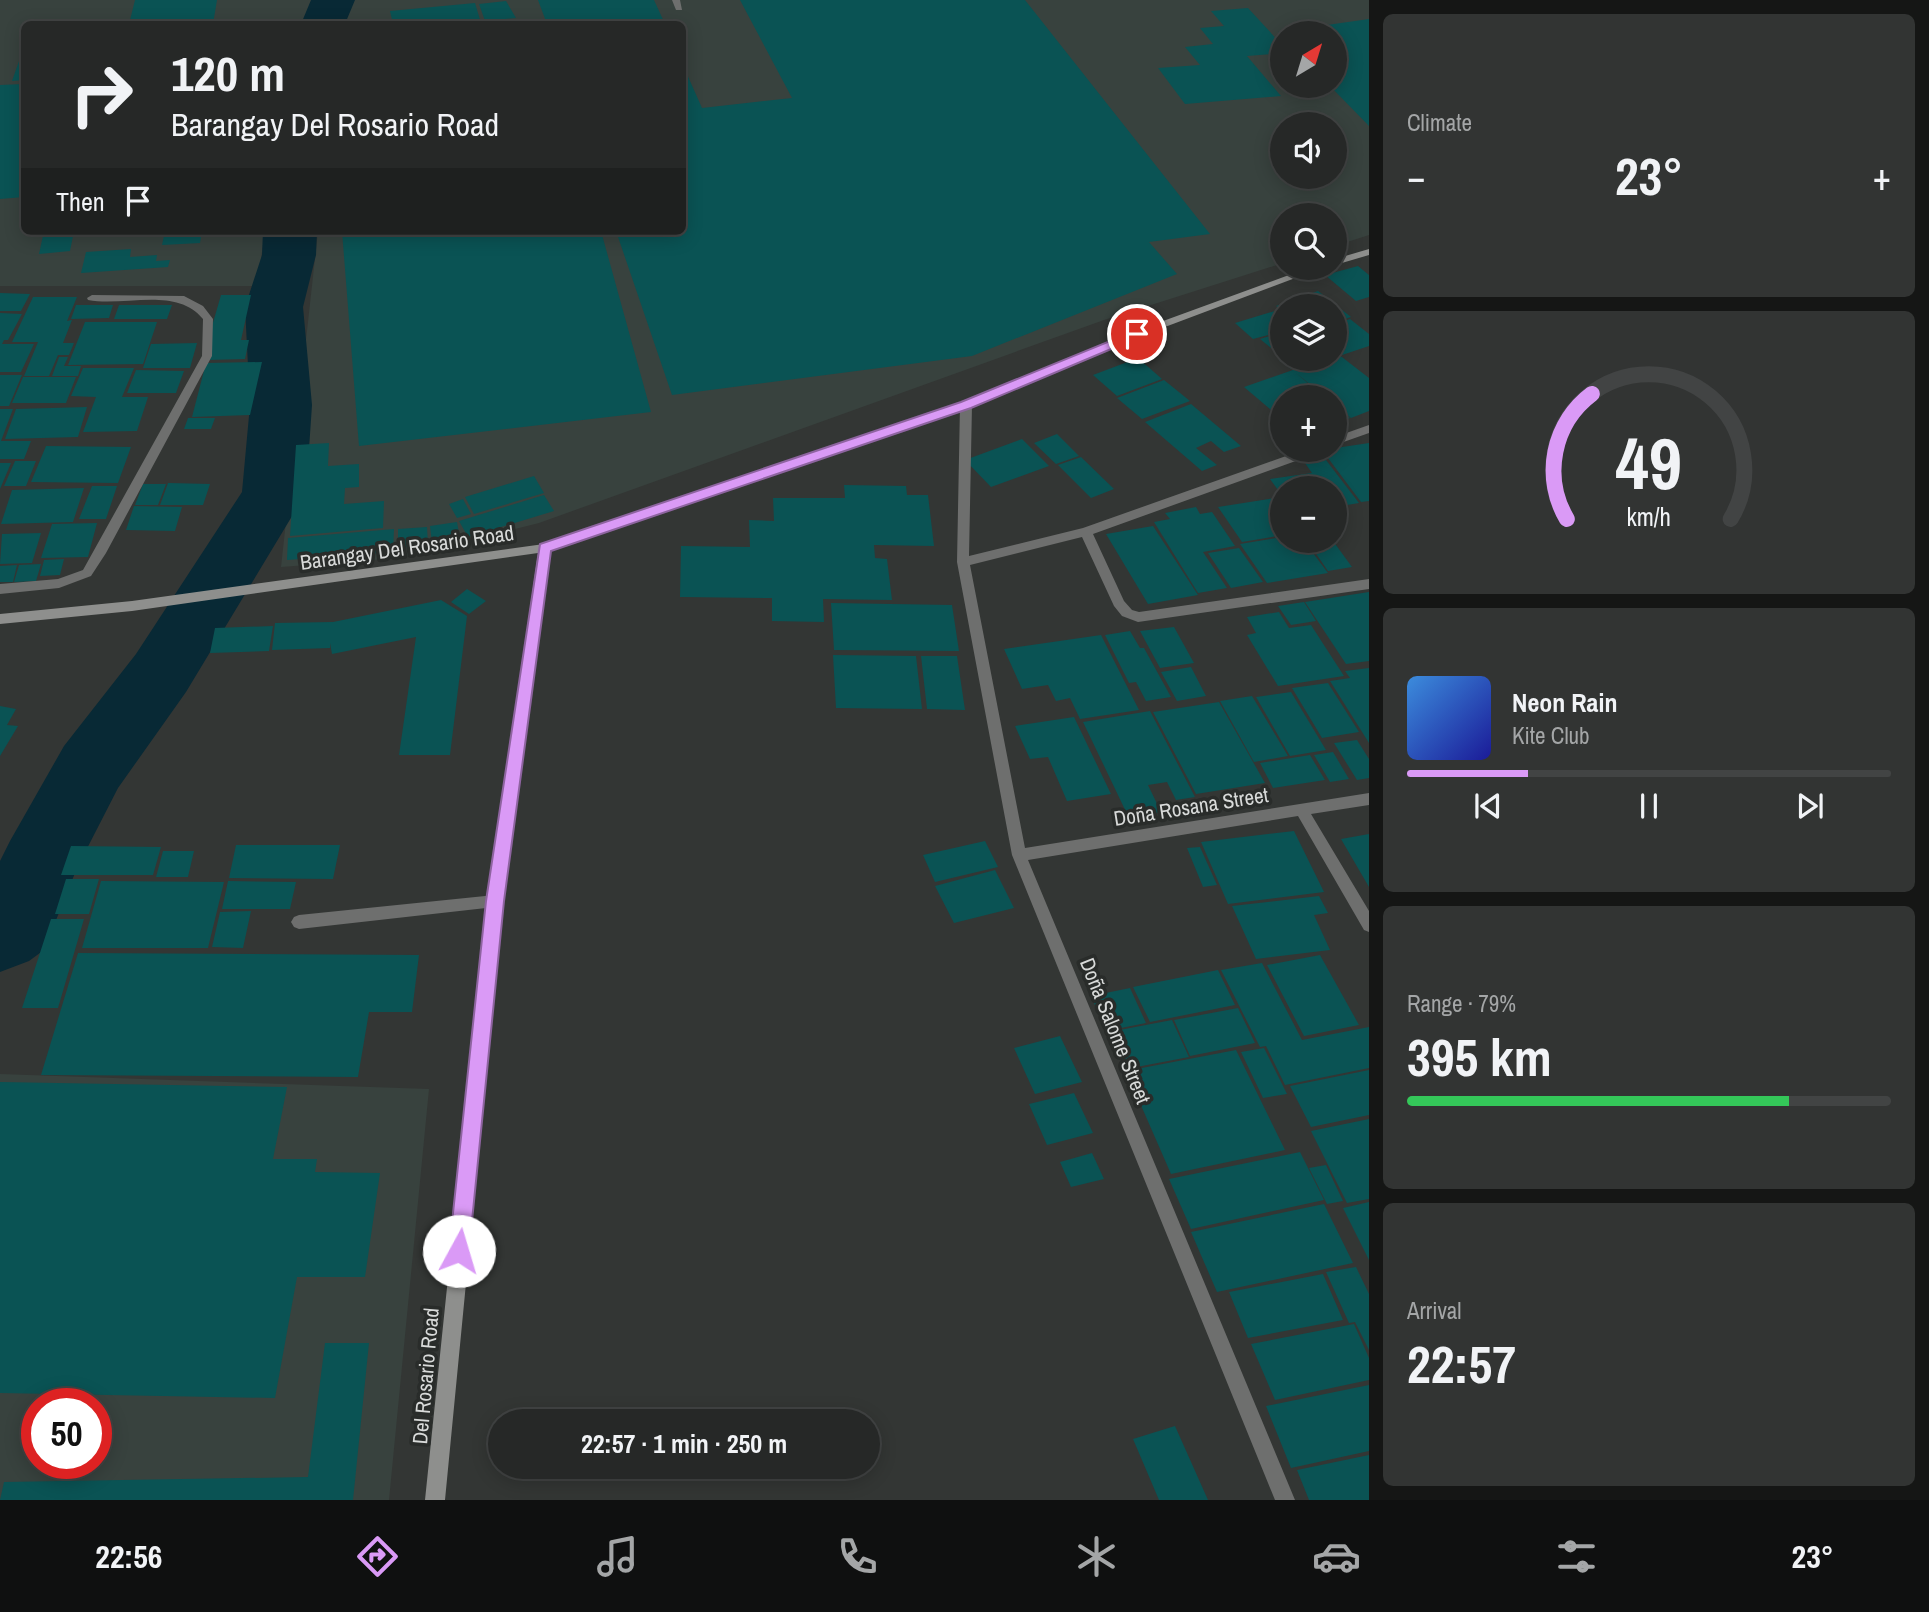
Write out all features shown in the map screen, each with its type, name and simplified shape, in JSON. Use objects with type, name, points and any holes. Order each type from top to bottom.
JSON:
[{"type":"main road","points":[[1347,258],[1369,252]]},
{"type":"main road","name":"Barangay Del Rosario Road","points":[[0,620],[132,606],[545,548],[966,405],[1137,334],[1284,280]]},
{"type":"main road","name":"Del Rosario Road","points":[[435,1500],[495,901],[545,548]]},
{"type":"street","points":[[0,589],[59,583],[87,573],[207,356],[208,319],[199,307],[180,299],[92,298]]},
{"type":"street","name":"Doña Salome Street","points":[[966,405],[963,562],[1019,855],[1285,1500]]},
{"type":"street","points":[[1347,437],[1369,429]]},
{"type":"street","points":[[963,562],[1086,532],[1281,462]]},
{"type":"street","points":[[1086,532],[1119,603],[1127,613],[1138,617],[1369,584]]},
{"type":"street","name":"Doña Rosana Street","points":[[1019,855],[1369,799]]},
{"type":"street","points":[[1302,811],[1369,925]]},
{"type":"street","points":[[299,922],[495,901]]},
{"type":"shaded area","points":[[0,0],[320,0],[312,21],[21,21],[21,235],[264,235],[257,286],[0,286]]},
{"type":"shaded area","points":[[344,0],[1369,0],[1369,235],[1347,242],[1347,203],[1270,203],[1270,267],[1104,320],[539,523],[399,558],[281,567],[318,235],[686,235],[686,21],[341,21]]},
{"type":"shaded area","points":[[0,1074],[429,1089],[389,1500],[0,1500]]},
{"type":"building","points":[[135,0],[217,0],[214,21],[130,21]]},
{"type":"building","points":[[538,0],[654,0],[664,21],[546,21]]},
{"type":"building","points":[[740,0],[1025,0],[1210,234],[1149,242],[1177,274],[972,356],[672,395],[617,235],[686,235],[686,72],[702,108],[792,98]]},
{"type":"building","points":[[506,1],[516,18],[485,21],[479,4]]},
{"type":"building","points":[[475,3],[480,21],[392,21],[390,11]]},
{"type":"building","points":[[1248,8],[1270,32],[1270,54],[1247,56],[1270,83],[1270,97],[1185,104],[1158,68],[1200,65],[1185,47],[1213,44],[1200,28],[1224,26],[1211,11]]},
{"type":"building","points":[[1369,19],[1369,126],[1342,98],[1348,98],[1348,22]]},
{"type":"building","points":[[21,56],[21,80],[12,81]]},
{"type":"building","points":[[21,84],[21,197],[0,199],[0,85]]},
{"type":"building","points":[[43,235],[73,235],[70,251],[39,254]]},
{"type":"building","points":[[164,235],[201,235],[200,243],[162,245]]},
{"type":"building","points":[[342,235],[602,235],[651,412],[359,446]]},
{"type":"building","points":[[131,249],[130,257],[157,255],[156,261],[170,260],[168,267],[81,273],[86,252]]},
{"type":"building","points":[[1358,266],[1369,275],[1369,297],[1356,301],[1331,280],[1347,280],[1347,269]]},
{"type":"building","points":[[0,293],[30,294],[21,311],[0,311]]},
{"type":"building","points":[[221,295],[251,295],[241,340],[249,340],[245,359],[207,360],[208,340]]},
{"type":"building","points":[[33,297],[77,297],[67,321],[72,320],[63,343],[74,343],[69,355],[58,355],[49,376],[24,376],[38,342],[12,342]]},
{"type":"building","points":[[76,305],[113,305],[109,318],[71,319]]},
{"type":"building","points":[[119,305],[172,305],[167,319],[114,319]]},
{"type":"building","points":[[1270,312],[1270,334],[1253,339],[1235,323]]},
{"type":"building","points":[[0,313],[22,314],[8,340],[4,340],[2,344],[34,344],[21,372],[0,372]]},
{"type":"building","points":[[1350,319],[1369,334],[1369,346],[1347,353],[1347,320]]},
{"type":"building","points":[[85,322],[157,322],[143,364],[68,365]]},
{"type":"building","points":[[1270,336],[1270,347],[1260,339]]},
{"type":"building","points":[[197,343],[190,368],[143,368],[151,344]]},
{"type":"building","points":[[59,357],[68,357],[64,366],[81,366],[78,376],[52,376]]},
{"type":"building","points":[[1138,358],[1162,379],[1117,396],[1093,375]]},
{"type":"building","points":[[1347,361],[1369,378],[1369,411],[1351,418],[1347,415],[1347,385],[1311,385],[1296,373],[1310,385],[1270,385],[1270,409],[1244,387],[1290,371],[1347,371]]},
{"type":"building","points":[[262,362],[250,415],[192,417],[206,363]]},
{"type":"building","points":[[83,368],[134,368],[122,397],[148,397],[137,431],[83,432],[96,397],[71,396]]},
{"type":"building","points":[[136,370],[184,371],[176,393],[127,393]]},
{"type":"building","points":[[0,375],[22,375],[9,406],[0,406]]},
{"type":"building","points":[[23,377],[76,377],[66,403],[12,403]]},
{"type":"building","points":[[1164,380],[1190,401],[1142,419],[1117,398]]},
{"type":"building","points":[[1191,404],[1241,446],[1224,452],[1211,441],[1196,448],[1217,465],[1202,471],[1145,422]]},
{"type":"building","points":[[87,407],[78,437],[5,439],[16,409]]},
{"type":"building","points":[[0,409],[13,409],[1,441],[31,441],[24,459],[0,459]]},
{"type":"building","points":[[188,418],[215,418],[211,429],[184,429]]},
{"type":"building","points":[[1057,434],[1079,456],[1056,464],[1034,443]]},
{"type":"building","points":[[1022,439],[1049,466],[991,487],[965,460]]},
{"type":"building","points":[[329,443],[328,466],[359,464],[359,487],[345,488],[344,504],[384,501],[383,528],[290,536],[296,445]]},
{"type":"building","points":[[1369,443],[1369,501],[1361,502],[1347,483],[1347,476],[1342,476],[1331,462],[1347,462],[1347,446]]},
{"type":"building","points":[[46,446],[131,447],[118,483],[31,482]]},
{"type":"building","points":[[1081,457],[1114,489],[1091,498],[1058,465]]},
{"type":"building","points":[[15,461],[36,461],[26,486],[4,486]]},
{"type":"building","points":[[1328,462],[1338,476],[1291,476],[1312,473],[1305,463]]},
{"type":"building","points":[[0,463],[11,463],[0,489]]},
{"type":"building","points":[[534,476],[544,493],[474,514],[465,497]]},
{"type":"building","points":[[168,483],[210,484],[203,505],[160,505]]},
{"type":"building","points":[[143,484],[166,484],[158,505],[135,505]]},
{"type":"building","points":[[844,485],[906,486],[907,495],[928,495],[934,546],[874,545],[875,558],[887,559],[892,600],[823,599],[824,622],[772,621],[772,598],[680,597],[681,546],[750,547],[749,520],[774,521],[773,498],[845,498]]},
{"type":"building","points":[[92,486],[117,486],[106,519],[79,519]]},
{"type":"building","points":[[1347,487],[1359,503],[1347,505]]},
{"type":"building","points":[[84,488],[73,522],[1,524],[12,490]]},
{"type":"building","points":[[544,495],[554,511],[468,537],[459,521]]},
{"type":"building","points":[[463,499],[471,514],[457,518],[449,504]]},
{"type":"building","points":[[1270,499],[1270,537],[1242,542],[1218,507]]},
{"type":"building","points":[[134,506],[182,507],[175,531],[126,530]]},
{"type":"building","points":[[1196,507],[1200,514],[1212,512],[1235,546],[1203,552],[1227,588],[1198,593],[1154,522],[1170,519],[1165,513]]},
{"type":"building","points":[[457,522],[460,539],[432,543],[430,526]]},
{"type":"building","points":[[97,523],[88,557],[41,558],[52,524]]},
{"type":"building","points":[[1153,526],[1198,595],[1148,604],[1106,534]]},
{"type":"building","points":[[427,527],[428,545],[398,548],[398,529]]},
{"type":"building","points":[[394,529],[393,552],[287,560],[288,538]]},
{"type":"building","points":[[41,533],[32,563],[0,564],[2,534]]},
{"type":"building","points":[[1270,539],[1270,553],[1313,553],[1328,573],[1267,583],[1240,544]]},
{"type":"building","points":[[1239,548],[1263,582],[1231,588],[1208,553]]},
{"type":"building","points":[[1316,553],[1342,553],[1352,567],[1328,571]]},
{"type":"building","points":[[64,559],[60,575],[40,576],[44,560]]},
{"type":"building","points":[[41,564],[36,581],[14,582],[19,565]]},
{"type":"building","points":[[17,565],[13,582],[0,582],[0,566]]},
{"type":"building","points":[[467,589],[486,601],[469,614],[451,602]]},
{"type":"building","points":[[1369,592],[1369,661],[1346,664],[1305,602]]},
{"type":"building","points":[[441,600],[467,616],[450,755],[399,755],[416,637],[332,654],[330,643],[330,648],[272,650],[275,623],[333,622]]},
{"type":"building","points":[[1304,602],[1316,621],[1291,625],[1278,606]]},
{"type":"building","points":[[831,603],[952,605],[959,651],[834,650]]},
{"type":"building","points":[[1279,612],[1289,628],[1311,625],[1344,676],[1278,686],[1247,635],[1256,633],[1247,617]]},
{"type":"building","points":[[273,626],[269,651],[210,653],[215,628]]},
{"type":"building","points":[[1174,627],[1194,663],[1160,668],[1140,631]]},
{"type":"building","points":[[1130,631],[1140,648],[1144,648],[1171,697],[1146,701],[1136,682],[1129,683],[1105,635]]},
{"type":"building","points":[[1101,635],[1139,710],[1080,719],[1070,698],[1056,701],[1048,685],[1022,689],[1004,649]]},
{"type":"building","points":[[833,655],[916,656],[922,709],[836,708]]},
{"type":"building","points":[[921,656],[957,656],[965,710],[927,709]]},
{"type":"building","points":[[1191,667],[1206,696],[1177,701],[1161,672]]},
{"type":"building","points":[[1369,668],[1369,743],[1330,681],[1350,678],[1345,671]]},
{"type":"building","points":[[1328,683],[1359,732],[1322,738],[1292,688]]},
{"type":"building","points":[[1291,692],[1326,750],[1290,756],[1256,697]]},
{"type":"building","points":[[1252,696],[1288,756],[1254,762],[1220,701]]},
{"type":"building","points":[[1219,702],[1265,783],[1196,794],[1153,712]]},
{"type":"building","points":[[0,706],[16,709],[7,725],[18,726],[0,756]]},
{"type":"building","points":[[1150,711],[1195,797],[1176,800],[1167,782],[1148,785],[1161,812],[1129,818],[1083,722]]},
{"type":"building","points":[[1074,717],[1111,794],[1067,801],[1048,757],[1030,759],[1015,726]]},
{"type":"building","points":[[1357,740],[1369,759],[1369,778],[1357,780],[1334,743]]},
{"type":"building","points":[[1333,752],[1349,779],[1330,782],[1314,755]]},
{"type":"building","points":[[1310,755],[1325,780],[1273,788],[1260,763]]},
{"type":"building","points":[[1294,831],[1324,892],[1228,904],[1201,842]]},
{"type":"building","points":[[1369,834],[1369,887],[1341,839]]},
{"type":"building","points":[[985,841],[998,867],[935,882],[923,855]]},
{"type":"building","points":[[236,845],[340,845],[333,879],[229,878]]},
{"type":"building","points":[[71,846],[161,847],[153,875],[61,875]]},
{"type":"building","points":[[1200,847],[1217,885],[1203,887],[1187,848]]},
{"type":"building","points":[[163,851],[194,851],[188,877],[156,877]]},
{"type":"building","points":[[995,870],[1014,908],[954,923],[935,886]]},
{"type":"building","points":[[66,879],[99,879],[89,914],[55,914]]},
{"type":"building","points":[[101,881],[224,882],[208,948],[82,948]]},
{"type":"building","points":[[228,881],[296,882],[290,909],[222,909]]},
{"type":"building","points":[[1319,896],[1328,913],[1314,915],[1330,950],[1256,959],[1232,906]]},
{"type":"building","points":[[251,911],[243,948],[212,947],[220,912]]},
{"type":"building","points":[[51,919],[84,919],[58,1008],[22,1008]]},
{"type":"building","points":[[78,953],[419,955],[412,1012],[369,1012],[358,1077],[41,1075]]},
{"type":"building","points":[[1320,955],[1359,1025],[1304,1036],[1267,965]]},
{"type":"building","points":[[1262,963],[1302,1040],[1369,1027],[1369,1068],[1285,1085],[1266,1046],[1260,1047],[1221,970]]},
{"type":"building","points":[[1218,970],[1235,1005],[1150,1022],[1133,987]]},
{"type":"building","points":[[1130,988],[1146,1023],[1106,1031],[1091,996]]},
{"type":"building","points":[[1238,1008],[1255,1043],[1190,1056],[1174,1020]]},
{"type":"building","points":[[1172,1020],[1189,1057],[1126,1069],[1109,1032]]},
{"type":"building","points":[[1060,1036],[1082,1082],[1035,1094],[1014,1048]]},
{"type":"building","points":[[1264,1048],[1287,1094],[1263,1098],[1241,1052]]},
{"type":"building","points":[[1236,1050],[1285,1150],[1171,1174],[1126,1071]]},
{"type":"building","points":[[1369,1070],[1369,1115],[1311,1127],[1290,1086]]},
{"type":"building","points":[[0,1082],[287,1087],[273,1159],[317,1159],[315,1172],[380,1173],[365,1277],[297,1277],[275,1398],[112,1395],[112,1388],[21,1388],[21,1393],[0,1393]]},
{"type":"building","points":[[1074,1093],[1093,1133],[1047,1145],[1029,1104]]},
{"type":"building","points":[[1369,1119],[1369,1199],[1347,1203],[1311,1131]]},
{"type":"building","points":[[1300,1152],[1324,1200],[1191,1229],[1169,1179]]},
{"type":"building","points":[[1092,1153],[1104,1179],[1071,1187],[1060,1162]]},
{"type":"building","points":[[1326,1165],[1343,1201],[1327,1204],[1309,1168]]},
{"type":"building","points":[[1369,1202],[1369,1260],[1343,1208]]},
{"type":"building","points":[[1324,1204],[1353,1263],[1217,1292],[1191,1232]]},
{"type":"building","points":[[1356,1267],[1369,1294],[1369,1350],[1355,1322],[1349,1323],[1326,1272]]},
{"type":"building","points":[[1323,1274],[1343,1320],[1248,1338],[1229,1292]]},
{"type":"building","points":[[1354,1324],[1369,1358],[1369,1380],[1275,1400],[1251,1344]]},
{"type":"building","points":[[325,1343],[369,1343],[353,1500],[0,1500],[4,1482],[308,1477]]},
{"type":"building","points":[[1369,1385],[1369,1451],[1291,1468],[1266,1406]]},
{"type":"building","points":[[1175,1426],[1208,1500],[1159,1500],[1133,1439]]},
{"type":"building","points":[[1369,1455],[1369,1500],[1309,1500],[1297,1470]]},
{"type":"waterway","points":[[324,21],[333,0]]},
{"type":"waterway","points":[[0,936],[15,925],[38,865],[91,767],[161,673],[274,493],[281,405],[274,307],[289,255],[290,235]]},
{"type":"route","points":[[459,1251],[495,901],[545,548],[966,405],[1137,334]]}]
